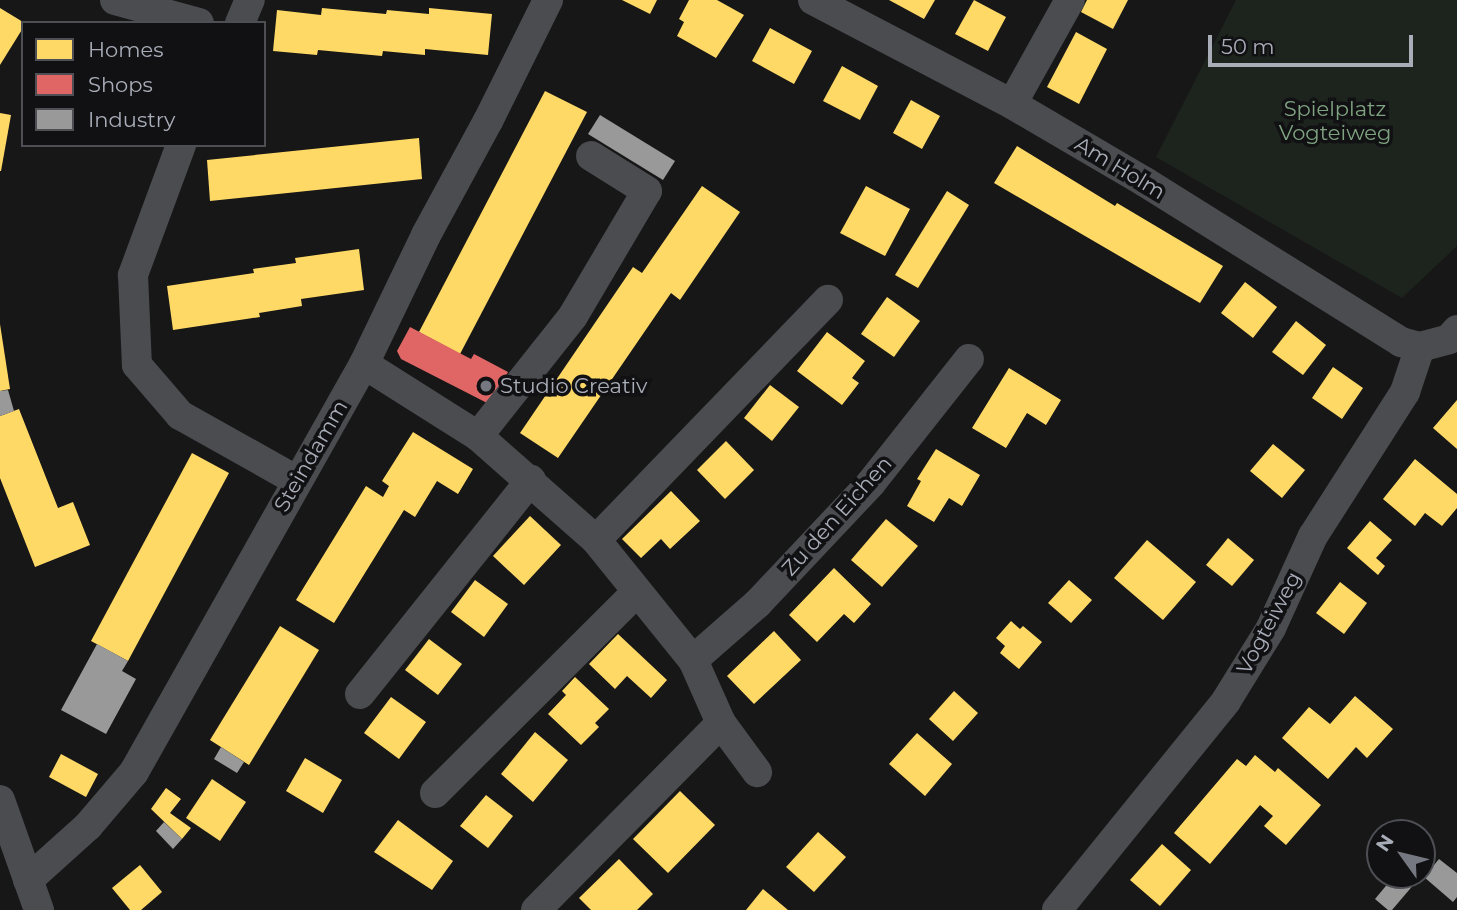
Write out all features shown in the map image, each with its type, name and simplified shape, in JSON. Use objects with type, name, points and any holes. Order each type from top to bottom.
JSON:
[{"type":"street","points":[[115,0],[192,21]]},
{"type":"street","points":[[241,21],[250,0]]},
{"type":"street","name":"Steindamm","points":[[28,880],[88,826],[134,772],[296,480],[364,364],[426,235],[488,121],[548,0]]},
{"type":"street","name":"Am Holm","points":[[813,0],[1012,104],[1145,182],[1401,342],[1420,347]]},
{"type":"street","points":[[1012,104],[1070,0]]},
{"type":"street","points":[[180,147],[133,275],[137,365],[180,415],[296,480]]},
{"type":"street","points":[[478,436],[573,316],[647,191],[591,156]]},
{"type":"street","points":[[596,540],[828,300]]},
{"type":"street","points":[[1420,347],[1449,339],[1457,330]]},
{"type":"street","name":"Vogteiweg","points":[[1057,910],[1226,701],[1271,628],[1313,536],[1405,392],[1420,347]]},
{"type":"street","name":"Zu den Eichen","points":[[692,660],[758,603],[871,483],[969,359]]},
{"type":"street","points":[[364,364],[478,436],[596,540],[692,660],[721,723],[757,772]]},
{"type":"street","points":[[360,694],[531,480]]},
{"type":"street","points":[[435,793],[637,592]]},
{"type":"street","points":[[536,910],[721,723]]},
{"type":"street","points":[[0,800],[39,910]]},
{"type":"green space","name":"Spielplatz Vogteiweg","points":[[1236,0],[1457,0],[1457,246],[1402,298],[1156,157]]},
{"type":"building: Homes","points":[[622,0],[657,0],[650,14]]},
{"type":"building: Homes","points":[[689,0],[717,0],[744,15],[716,58],[677,36],[684,22],[679,19]]},
{"type":"building: Homes","points":[[889,0],[935,0],[924,19]]},
{"type":"building: Homes","points":[[974,0],[1006,17],[988,51],[955,34]]},
{"type":"building: Homes","points":[[1087,0],[1128,0],[1113,29],[1081,12]]},
{"type":"building: Homes","points":[[0,8],[21,21],[21,31],[0,65]]},
{"type":"building: Homes","points":[[322,8],[386,14],[387,10],[429,14],[429,8],[492,14],[488,55],[425,49],[425,55],[383,51],[382,56],[318,50],[317,55],[273,51],[277,10],[321,15]]},
{"type":"building: Homes","points":[[770,28],[812,51],[794,84],[752,61]]},
{"type":"building: Homes","points":[[1076,32],[1107,49],[1079,104],[1047,87]]},
{"type":"building: Homes","points":[[842,66],[878,86],[860,120],[823,101]]},
{"type":"building: Homes","points":[[545,91],[587,112],[460,354],[419,332]]},
{"type":"building: Homes","points":[[911,100],[940,116],[922,149],[893,133]]},
{"type":"building: Homes","points":[[0,113],[11,115],[1,171],[0,171]]},
{"type":"building: Homes","points":[[419,138],[422,179],[210,201],[207,160]]},
{"type":"building: Homes","points":[[1017,146],[1115,206],[1117,203],[1223,266],[1200,303],[994,183]]},
{"type":"building: Homes","points":[[702,186],[740,212],[680,300],[671,293],[558,458],[520,433],[633,267],[642,273]]},
{"type":"building: Homes","points":[[866,186],[910,209],[885,256],[840,233]]},
{"type":"building: Homes","points":[[947,191],[969,205],[918,288],[895,275]]},
{"type":"building: Homes","points":[[359,249],[364,290],[301,299],[302,306],[259,313],[260,317],[173,330],[167,286],[254,273],[253,269],[296,263],[295,258]]},
{"type":"building: Homes","points":[[1245,282],[1277,307],[1253,338],[1221,313]]},
{"type":"building: Homes","points":[[887,297],[920,321],[894,357],[861,334]]},
{"type":"building: Homes","points":[[1296,321],[1326,345],[1303,375],[1272,352]]},
{"type":"building: Homes","points":[[0,324],[10,389],[0,391]]},
{"type":"building: Homes","points":[[827,332],[865,361],[852,378],[859,383],[842,405],[797,371]]},
{"type":"building: Homes","points":[[1333,367],[1363,388],[1342,419],[1312,398]]},
{"type":"building: Homes","points":[[1009,368],[1061,400],[1046,425],[1027,413],[1006,448],[972,428]]},
{"type":"building: Homes","points":[[770,385],[799,407],[772,441],[744,418]]},
{"type":"building: Homes","points":[[1457,400],[1457,449],[1433,428]]},
{"type":"building: Homes","points":[[19,409],[58,508],[73,502],[90,545],[35,567],[0,478],[0,416]]},
{"type":"building: Homes","points":[[413,432],[473,469],[458,494],[437,481],[415,517],[404,510],[334,623],[296,600],[366,486],[383,497],[389,486],[382,481]]},
{"type":"building: Homes","points":[[726,441],[754,470],[725,499],[697,470]]},
{"type":"building: Homes","points":[[1273,444],[1305,470],[1282,498],[1250,471]]},
{"type":"building: Homes","points":[[936,449],[980,475],[962,506],[949,498],[934,522],[907,506],[921,481],[917,479]]},
{"type":"building: Homes","points":[[192,453],[229,473],[128,661],[91,641]]},
{"type":"building: Homes","points":[[1415,459],[1457,494],[1457,508],[1442,526],[1425,513],[1415,526],[1383,499]]},
{"type":"building: Homes","points":[[671,491],[700,521],[670,549],[661,539],[641,558],[622,539]]},
{"type":"building: Homes","points":[[530,516],[561,545],[524,585],[493,556]]},
{"type":"building: Homes","points":[[886,519],[918,546],[882,587],[851,560]]},
{"type":"building: Homes","points":[[1370,521],[1392,540],[1376,558],[1385,566],[1378,575],[1347,548]]},
{"type":"building: Homes","points":[[1228,538],[1254,560],[1232,586],[1206,565]]},
{"type":"building: Homes","points":[[1147,540],[1196,582],[1163,620],[1114,578]]},
{"type":"building: Homes","points":[[834,568],[871,604],[854,623],[844,614],[817,642],[789,615]]},
{"type":"building: Homes","points":[[475,580],[508,604],[484,637],[451,612]]},
{"type":"building: Homes","points":[[1069,580],[1092,600],[1071,623],[1048,603]]},
{"type":"building: Homes","points":[[1340,582],[1367,603],[1344,634],[1316,613]]},
{"type":"building: Homes","points":[[1011,621],[1020,629],[1023,626],[1042,642],[1019,669],[1000,653],[1005,646],[996,638]]},
{"type":"building: Homes","points":[[280,626],[319,650],[249,765],[210,740]]},
{"type":"building: Homes","points":[[774,631],[801,660],[754,704],[727,676]]},
{"type":"building: Homes","points":[[618,634],[667,680],[651,698],[627,676],[615,689],[589,664]]},
{"type":"building: Homes","points":[[429,639],[462,664],[438,695],[405,670]]},
{"type":"building: Homes","points":[[575,677],[609,709],[595,723],[599,727],[581,745],[548,714],[566,695],[562,691]]},
{"type":"building: Homes","points":[[954,691],[978,713],[953,741],[929,719]]},
{"type":"building: Homes","points":[[1355,696],[1393,729],[1367,758],[1356,747],[1328,779],[1282,738],[1309,707],[1330,724]]},
{"type":"building: Homes","points":[[391,697],[426,722],[399,759],[364,733]]},
{"type":"building: Homes","points":[[535,732],[568,760],[533,802],[501,774]]},
{"type":"building: Homes","points":[[917,733],[952,764],[925,796],[889,764]]},
{"type":"building: Homes","points":[[61,754],[98,774],[86,797],[49,777]]},
{"type":"building: Homes","points":[[1255,755],[1275,772],[1278,768],[1321,805],[1286,845],[1264,826],[1273,816],[1260,805],[1210,864],[1174,833],[1237,759],[1246,766]]},
{"type":"building: Homes","points":[[305,758],[342,780],[323,813],[286,791]]},
{"type":"building: Homes","points":[[212,779],[246,802],[220,841],[186,818]]},
{"type":"building: Homes","points":[[166,788],[181,799],[170,813],[191,828],[182,839],[151,809]]},
{"type":"building: Homes","points":[[680,791],[715,825],[668,873],[633,839]]},
{"type":"building: Homes","points":[[486,795],[513,816],[488,848],[460,826]]},
{"type":"building: Homes","points":[[398,820],[453,861],[432,890],[374,852]]},
{"type":"building: Homes","points":[[818,832],[846,857],[814,892],[786,867]]},
{"type":"building: Homes","points":[[1162,844],[1191,870],[1160,906],[1130,880]]},
{"type":"building: Homes","points":[[619,859],[653,894],[637,910],[591,910],[579,898]]},
{"type":"building: Homes","points":[[140,865],[162,892],[141,910],[130,910],[112,888]]},
{"type":"building: Homes","points":[[763,889],[788,910],[746,910]]},
{"type":"building: Shops","points":[[410,327],[471,359],[474,354],[508,372],[491,405],[401,359],[397,351]]},
{"type":"building: Industry","points":[[600,115],[675,161],[663,180],[588,134]]},
{"type":"building: Industry","points":[[8,390],[14,411],[0,416],[0,391]]},
{"type":"building: Industry","points":[[97,644],[128,661],[122,671],[136,679],[106,734],[61,710]]},
{"type":"building: Industry","points":[[221,747],[244,762],[237,773],[214,759]]},
{"type":"building: Industry","points":[[164,822],[182,839],[173,849],[156,831]]},
{"type":"building: Industry","points":[[1439,859],[1457,873],[1457,897],[1453,902],[1436,887],[1436,863]]},
{"type":"building: Industry","points":[[1383,889],[1410,889],[1392,910],[1388,910],[1375,899]]},
{"type":"place","name":"Studio Creativ","points":[[486,386]]}]
